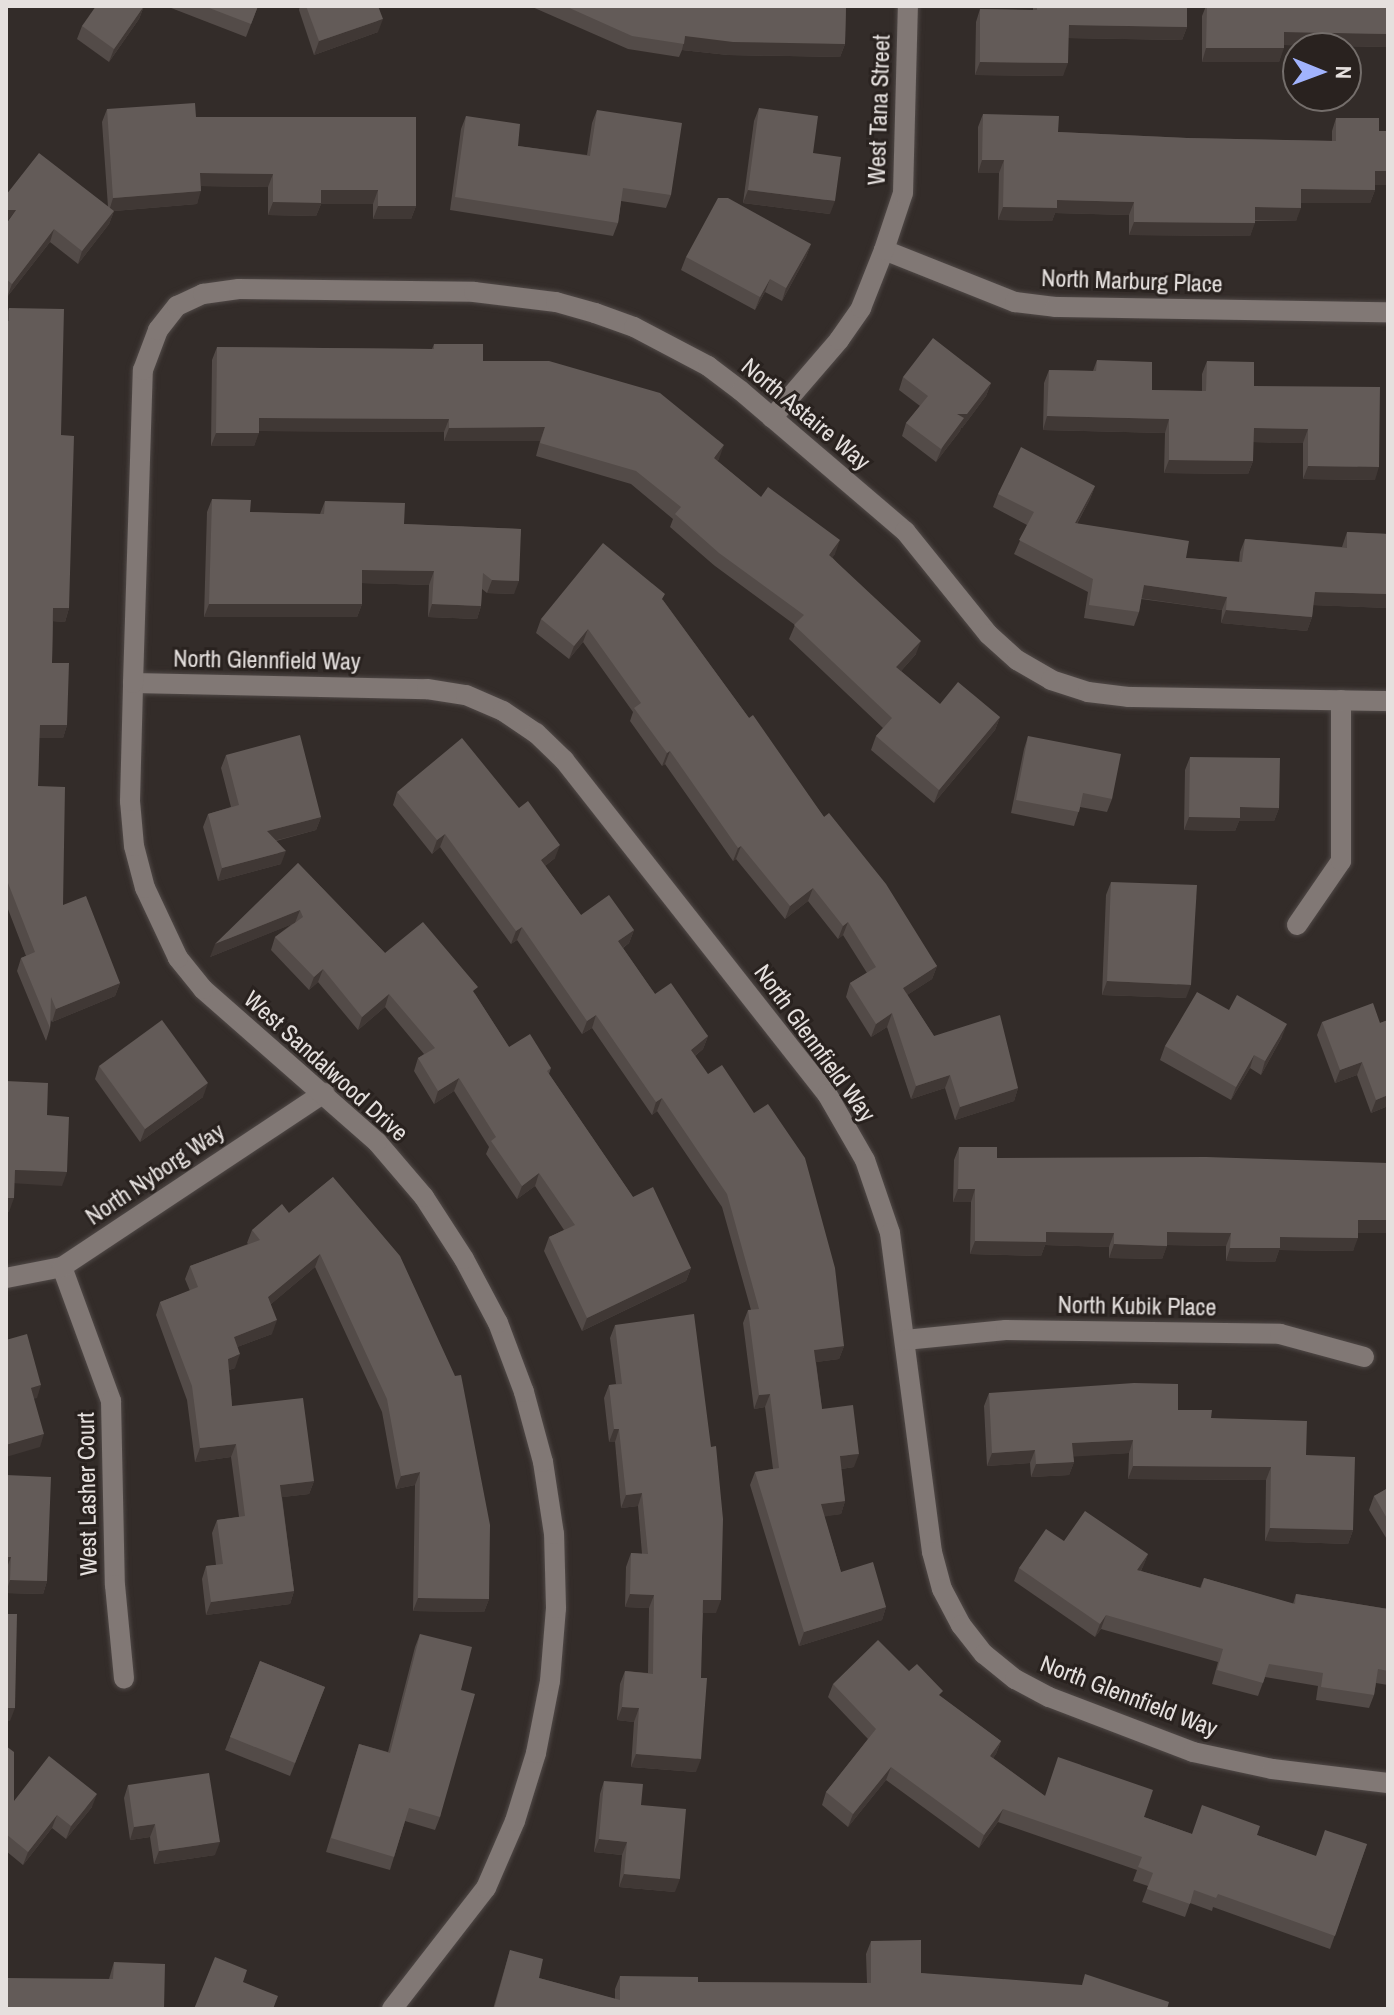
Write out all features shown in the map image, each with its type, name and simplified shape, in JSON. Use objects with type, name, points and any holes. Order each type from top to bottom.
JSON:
[{"type":"street","name":"West Tana Street","points":[[772,418],[839,340],[861,308],[903,193],[908,6]]},
{"type":"street","name":"North Marburg Place","points":[[884,250],[1015,302],[1055,307],[1388,312]]},
{"type":"street","name":"North Astaire Way","points":[[177,306],[203,294],[239,289],[474,292],[556,302],[634,327],[708,366],[772,418],[905,531],[988,634],[1017,660],[1051,680],[1088,692],[1128,697],[1388,701]]},
{"type":"street","name":"West Sandalwood Drive","points":[[177,306],[158,330],[143,370],[130,801],[134,846],[159,924],[178,958],[203,989],[265,1048],[324,1093],[377,1142],[424,1197],[484,1297],[524,1392],[543,1462],[554,1534],[556,1608],[550,1681],[536,1753],[515,1821],[486,1888],[392,2009]]},
{"type":"street","name":"North Glennfield Way","points":[[133,683],[427,689],[466,695],[503,711],[536,733],[564,760],[827,1094],[847,1126],[880,1196],[890,1233],[932,1552],[942,1589],[961,1625],[984,1654],[1015,1679],[1049,1697],[1193,1752],[1259,1767],[1388,1783]]},
{"type":"street","points":[[1297,925],[1341,861],[1341,700]]},
{"type":"street","name":"North Nyborg Way","points":[[6,1278],[62,1267],[324,1093]]},
{"type":"street","name":"West Lasher Court","points":[[62,1267],[111,1401],[115,1585],[124,1679]]},
{"type":"street","name":"North Kubik Place","points":[[905,1340],[1006,1330],[1280,1334],[1364,1357]]},
{"type":"building","points":[[96,6],[144,6],[114,49],[82,26]]},
{"type":"building","points":[[204,6],[258,6],[251,24]]},
{"type":"building","points":[[306,6],[378,6],[383,19],[319,41]]},
{"type":"building","points":[[565,6],[846,6],[845,44],[733,42],[685,36],[684,44],[632,36]]},
{"type":"building","points":[[1037,6],[1187,6],[1187,27],[1069,25],[1068,63],[980,62],[980,9],[1037,10]]},
{"type":"building","points":[[1207,6],[1388,6],[1388,34],[1282,32],[1282,48],[1206,48]]},
{"type":"building","points":[[195,103],[196,117],[416,117],[416,206],[378,206],[378,190],[321,190],[321,203],[273,202],[273,174],[200,173],[201,191],[113,198],[107,109]]},
{"type":"building","points":[[759,108],[818,116],[813,153],[841,157],[835,201],[748,190]]},
{"type":"building","points":[[597,110],[682,123],[671,195],[623,188],[618,223],[455,197],[466,116],[520,124],[518,146],[590,156]]},
{"type":"building","points":[[983,114],[1059,116],[1058,132],[1336,141],[1336,118],[1379,118],[1379,131],[1388,131],[1388,171],[1375,171],[1375,190],[1301,189],[1301,208],[1255,207],[1255,223],[1134,222],[1134,202],[1057,200],[1057,208],[1003,207],[1004,160],[982,160]]},
{"type":"building","points":[[39,153],[114,211],[82,251],[54,229],[12,284],[6,279],[6,224],[16,210],[6,210],[6,195]]},
{"type":"building","points":[[718,198],[728,198],[811,244],[786,288],[770,279],[760,297],[686,257]]},
{"type":"building","points":[[9,308],[64,309],[61,435],[74,436],[69,608],[53,608],[52,663],[69,663],[67,725],[40,725],[38,786],[65,787],[63,905],[86,896],[120,983],[56,1009],[51,997],[50,1028],[21,958],[35,952],[6,883],[6,321],[9,321]]},
{"type":"building","points":[[933,338],[991,383],[967,414],[957,414],[964,418],[941,449],[906,423],[928,396],[903,377]]},
{"type":"building","points":[[434,344],[483,344],[483,361],[549,361],[660,393],[724,445],[714,458],[761,497],[768,487],[840,540],[829,555],[921,641],[896,667],[940,704],[958,682],[1000,717],[939,790],[876,736],[892,718],[794,625],[804,615],[719,553],[675,514],[681,507],[636,471],[540,443],[545,427],[449,428],[449,419],[259,418],[259,433],[216,433],[217,347],[434,349]]},
{"type":"building","points":[[1097,360],[1152,362],[1152,390],[1206,391],[1207,361],[1254,362],[1254,386],[1380,387],[1379,467],[1308,466],[1308,429],[1254,428],[1253,461],[1169,460],[1169,419],[1047,416],[1049,370],[1096,371]]},
{"type":"building","points":[[1021,447],[1095,486],[1075,523],[1189,541],[1186,558],[1242,562],[1245,539],[1347,548],[1347,532],[1388,534],[1388,594],[1315,592],[1312,617],[1226,610],[1227,597],[1144,585],[1139,612],[1089,605],[1093,579],[1019,540],[1034,512],[998,494]]},
{"type":"building","points":[[212,499],[251,500],[250,512],[324,514],[325,501],[405,503],[404,524],[521,529],[519,581],[492,580],[483,573],[481,606],[432,604],[434,571],[362,570],[362,604],[209,604]]},
{"type":"building","points":[[603,543],[665,594],[662,599],[749,718],[753,715],[824,817],[829,813],[886,884],[937,966],[903,988],[934,1036],[1000,1015],[1018,1088],[960,1107],[950,1075],[916,1086],[892,1013],[876,1024],[850,983],[876,967],[848,922],[843,926],[813,888],[790,906],[741,846],[738,848],[670,751],[667,753],[634,708],[641,703],[588,629],[574,646],[541,619]]},
{"type":"building","points":[[300,735],[321,817],[267,831],[286,851],[222,868],[208,814],[239,805],[226,755]]},
{"type":"building","points":[[1028,736],[1121,754],[1112,799],[1083,793],[1079,812],[1016,800]]},
{"type":"building","points":[[462,738],[519,808],[528,801],[560,845],[541,860],[581,915],[609,895],[634,930],[618,941],[655,994],[671,983],[708,1036],[691,1050],[708,1074],[722,1065],[754,1113],[768,1104],[805,1158],[835,1268],[844,1346],[814,1350],[822,1409],[853,1405],[859,1454],[840,1456],[845,1501],[821,1504],[841,1572],[873,1562],[886,1607],[804,1632],[755,1472],[779,1468],[770,1394],[759,1395],[748,1310],[759,1309],[727,1194],[662,1098],[656,1102],[596,1015],[587,1021],[522,927],[516,931],[445,834],[437,840],[397,792]]},
{"type":"building","points":[[1190,757],[1280,758],[1279,808],[1240,807],[1240,818],[1189,817]]},
{"type":"building","points":[[298,863],[385,953],[423,922],[478,987],[473,991],[509,1047],[530,1034],[551,1068],[547,1071],[633,1197],[653,1187],[691,1268],[587,1318],[549,1237],[575,1225],[539,1173],[522,1186],[491,1141],[496,1137],[459,1078],[438,1091],[418,1058],[435,1048],[389,994],[362,1017],[323,969],[314,977],[275,937],[303,917],[300,910],[215,944]]},
{"type":"building","points":[[1111,882],[1197,885],[1191,985],[1107,981]]},
{"type":"building","points":[[1197,992],[1229,1010],[1237,995],[1287,1024],[1265,1061],[1254,1055],[1236,1087],[1165,1046]]},
{"type":"building","points":[[1373,1003],[1380,1023],[1388,1020],[1388,1095],[1376,1100],[1362,1062],[1340,1070],[1322,1022]]},
{"type":"building","points":[[162,1020],[208,1083],[145,1129],[99,1066]]},
{"type":"building","points":[[6,1081],[48,1083],[47,1115],[69,1117],[67,1172],[15,1170],[14,1198],[6,1198]]},
{"type":"building","points":[[959,1147],[997,1147],[997,1158],[1206,1157],[1388,1163],[1388,1220],[1358,1220],[1358,1238],[1280,1237],[1280,1248],[1230,1248],[1231,1233],[1167,1232],[1167,1246],[1114,1244],[1114,1233],[1046,1232],[1046,1242],[975,1241],[975,1189],[958,1189]]},
{"type":"building","points":[[333,1177],[400,1256],[455,1376],[461,1375],[490,1525],[489,1599],[418,1598],[420,1472],[401,1476],[387,1399],[320,1254],[268,1297],[277,1320],[234,1337],[240,1354],[228,1359],[232,1406],[303,1398],[314,1481],[280,1485],[294,1591],[211,1602],[206,1566],[223,1564],[217,1520],[245,1516],[236,1444],[200,1448],[192,1386],[160,1302],[198,1287],[190,1266],[260,1240],[252,1230],[282,1204],[289,1213]]},
{"type":"building","points":[[694,1314],[711,1447],[716,1446],[723,1519],[721,1600],[703,1600],[701,1678],[707,1678],[701,1759],[636,1754],[639,1708],[622,1707],[625,1671],[653,1674],[654,1595],[630,1594],[631,1553],[648,1554],[642,1493],[626,1495],[619,1429],[614,1429],[609,1385],[622,1384],[615,1325]]},
{"type":"building","points":[[27,1334],[41,1385],[31,1388],[44,1434],[6,1445],[6,1340]]},
{"type":"building","points":[[1134,1383],[1178,1384],[1178,1410],[1212,1410],[1211,1418],[1307,1421],[1306,1455],[1355,1457],[1353,1530],[1270,1528],[1271,1467],[1133,1466],[1133,1440],[1072,1443],[1074,1462],[1036,1464],[1035,1450],[992,1453],[989,1393]]},
{"type":"building","points":[[6,1475],[51,1477],[47,1581],[10,1580],[11,1557],[6,1557]]},
{"type":"building","points":[[1388,1488],[1388,1520],[1374,1496]]},
{"type":"building","points":[[1085,1511],[1148,1554],[1137,1570],[1201,1588],[1204,1578],[1295,1604],[1296,1594],[1388,1609],[1388,1671],[1378,1669],[1374,1695],[1321,1687],[1323,1673],[1269,1664],[1263,1683],[1217,1670],[1223,1649],[1106,1615],[1100,1624],[1019,1568],[1046,1529],[1064,1541]]},
{"type":"building","points":[[6,1614],[17,1614],[15,1708],[6,1708]]},
{"type":"building","points":[[420,1634],[472,1647],[461,1690],[475,1694],[440,1817],[409,1808],[394,1857],[331,1838],[359,1744],[390,1753]]},
{"type":"building","points":[[878,1640],[909,1671],[917,1664],[943,1691],[939,1695],[1001,1741],[990,1756],[1045,1796],[1058,1757],[1153,1790],[1144,1817],[1192,1834],[1202,1805],[1260,1826],[1257,1835],[1316,1856],[1325,1830],[1367,1844],[1335,1936],[1218,1894],[1216,1898],[1194,1890],[1190,1904],[1147,1889],[1153,1873],[1138,1867],[1142,1857],[1003,1809],[984,1835],[891,1767],[853,1814],[826,1792],[876,1729],[833,1684]]},
{"type":"building","points":[[260,1661],[325,1687],[295,1763],[230,1737]]},
{"type":"building","points":[[6,1746],[14,1752],[14,1801],[49,1756],[97,1794],[71,1826],[57,1815],[28,1852],[6,1834]]},
{"type":"building","points":[[209,1773],[220,1842],[159,1851],[155,1824],[134,1827],[128,1785]]},
{"type":"building","points":[[604,1781],[643,1784],[641,1805],[686,1809],[680,1879],[624,1874],[627,1842],[599,1839]]},
{"type":"building","points":[[921,1940],[921,1973],[1082,1985],[1085,1974],[1169,2002],[1167,2009],[494,2009],[510,1950],[543,1959],[539,1978],[620,2000],[620,1976],[698,1977],[698,1982],[871,1983],[871,1941]]},
{"type":"building","points":[[215,1957],[247,1970],[243,1982],[278,1996],[273,2009],[194,2009]]},
{"type":"building","points":[[114,1962],[165,1964],[164,2009],[6,2009],[6,1978],[113,1979]]}]
